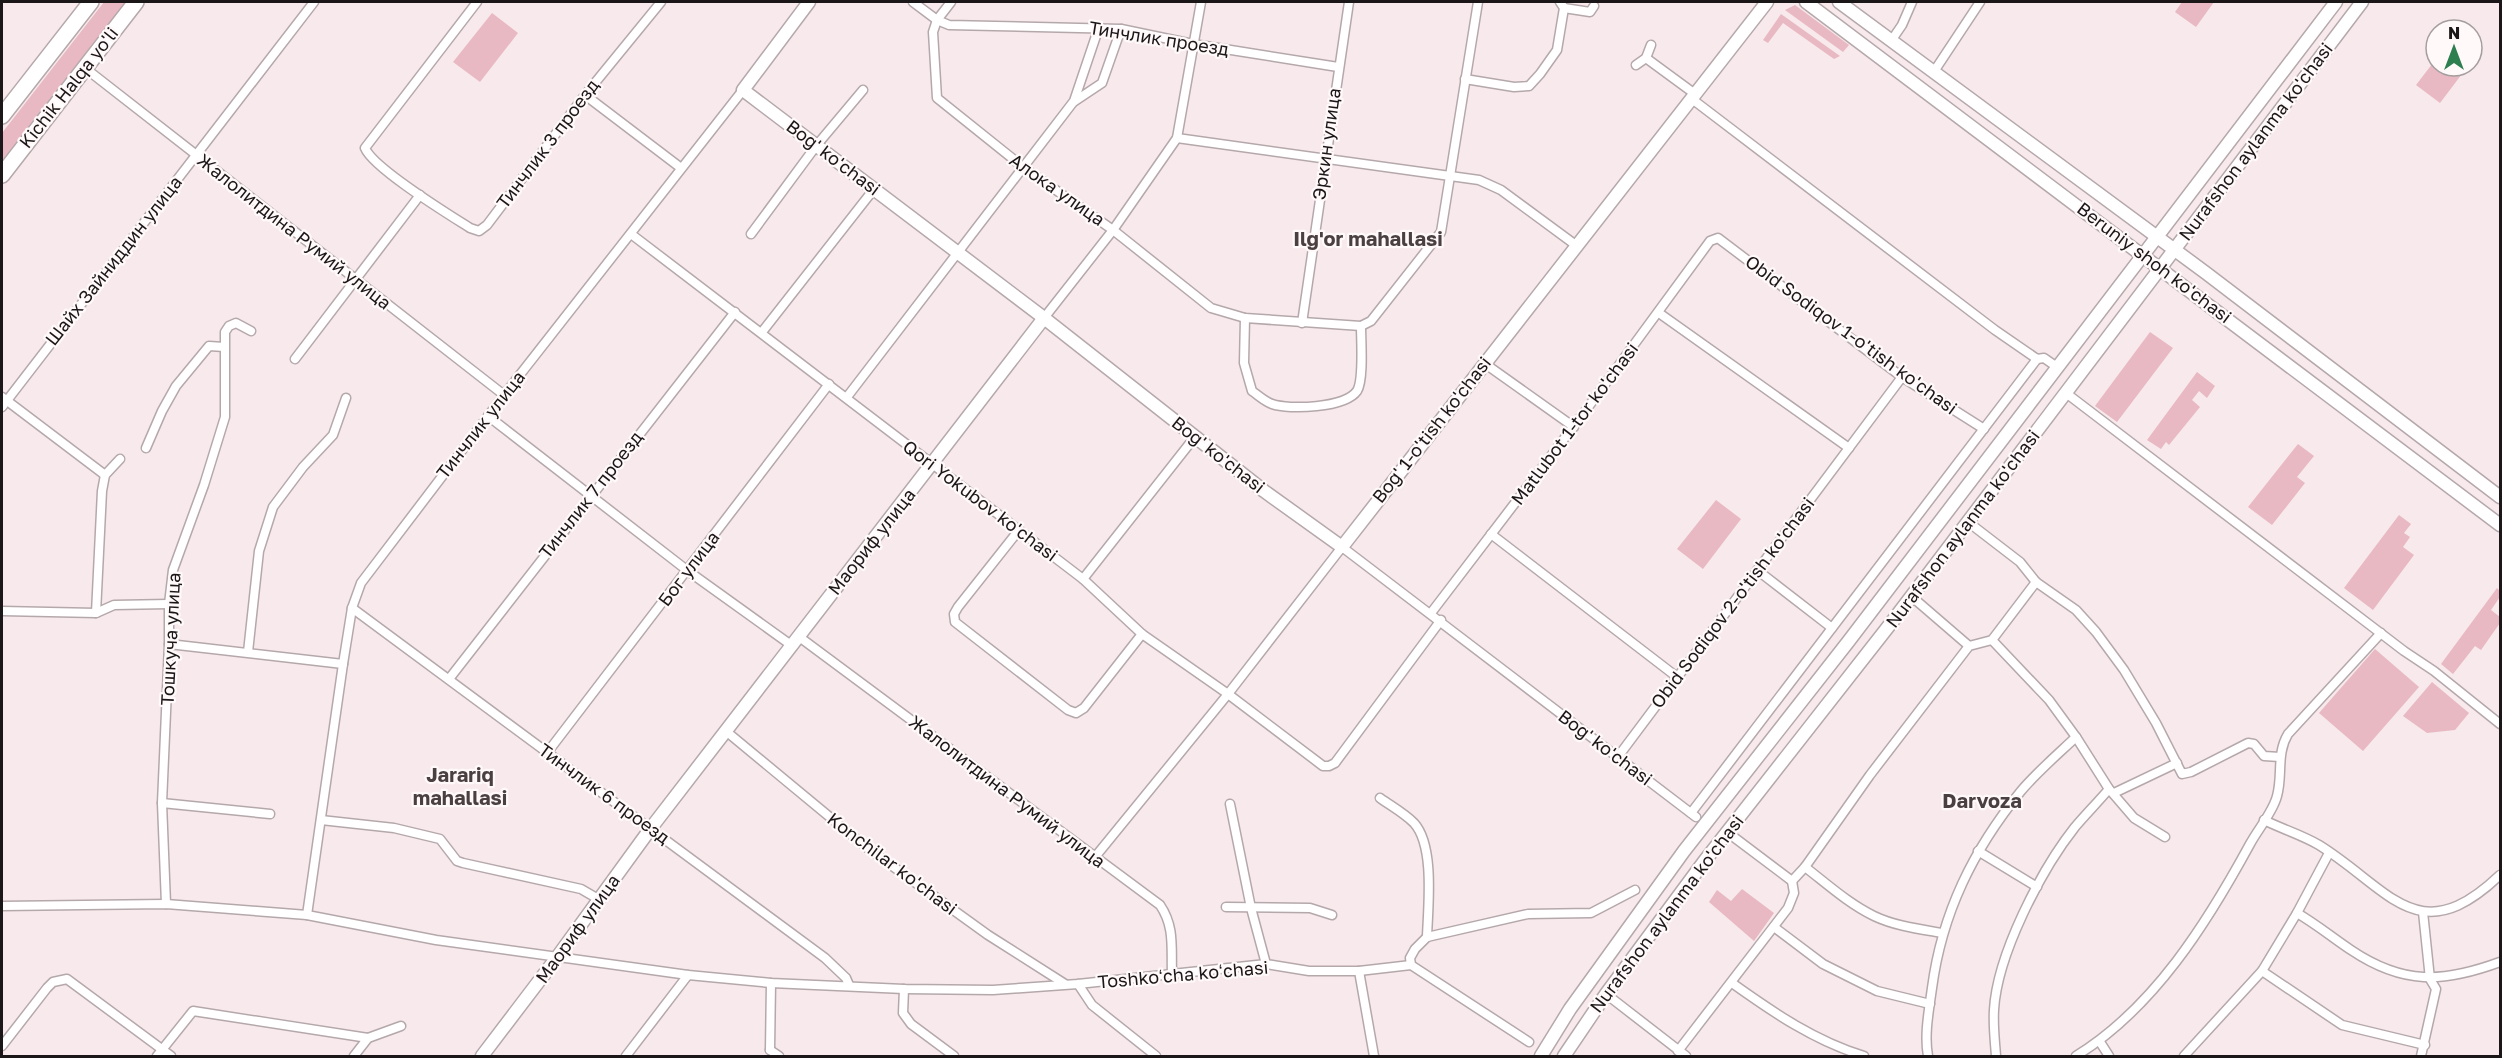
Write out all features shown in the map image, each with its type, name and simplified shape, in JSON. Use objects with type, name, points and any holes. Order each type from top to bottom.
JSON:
[{"type":"highway","name":"Kichik Halqa yo'li","points":[[4,108],[91,2]]},
{"type":"highway","name":"Kichik Halqa yo'li","points":[[2,175],[136,2]]},
{"type":"main road","name":"Тинчлик улица","points":[[742,90],[809,2]]},
{"type":"main road","name":"Bog' 1-o'tish ko'chasi","points":[[1342,547],[1767,2]]},
{"type":"main road","name":"Beruniy shoh ko'chasi","points":[[1806,2],[2500,525]]},
{"type":"main road","name":"Beruniy shoh ko'chasi","points":[[1839,2],[2175,249],[2500,497]]},
{"type":"main road","name":"Nurafshon aylanma ko'chasi","points":[[1541,1056],[1570,1009],[1684,851],[1877,604],[2335,2]]},
{"type":"main road","points":[[2335,2],[2352,16]]},
{"type":"main road","name":"Nurafshon aylanma ko'chasi","points":[[1564,1056],[1606,994],[1727,832],[2013,464],[2362,2]]},
{"type":"main road","points":[[2286,67],[2298,68],[2302,80]]},
{"type":"main road","name":"Bog' ko'chasi","points":[[742,90],[1044,318],[1194,438],[1342,547]]},
{"type":"main road","name":"Маориф улица","points":[[482,1056],[558,957],[651,828],[1044,318]]},
{"type":"main road","points":[[1994,450],[2001,448],[2008,450],[2013,464]]},
{"type":"main road","points":[[1877,604],[1881,617],[1895,618]]},
{"type":"street","name":"Шайх Зайниддин улица","points":[[3,402],[314,2]]},
{"type":"street","points":[[463,2],[474,5]]},
{"type":"street","name":"Тинчлик 3 проезд","points":[[474,5],[365,148],[370,157],[420,195],[474,231],[484,229],[585,94],[661,2]]},
{"type":"street","name":"Тинчлик проезд","points":[[913,2],[937,20],[949,25],[1121,29],[1193,44],[1338,67]]},
{"type":"street","points":[[937,20],[951,2]]},
{"type":"street","name":"Маориф улица","points":[[1044,318],[1113,230],[1177,138],[1201,2]]},
{"type":"street","name":"Эркин улица","points":[[1302,323],[1349,2]]},
{"type":"street","points":[[1245,318],[1244,363],[1252,391],[1272,404],[1290,407],[1312,407],[1334,402],[1348,398],[1356,392],[1360,382],[1361,326],[1371,321],[1441,232],[1478,2]]},
{"type":"street","points":[[1933,73],[1980,2]]},
{"type":"street","points":[[1465,79],[1514,87],[1529,86],[1557,50],[1562,5],[1590,12],[1594,6]]},
{"type":"street","points":[[1891,41],[1910,5]]},
{"type":"street","name":"Алока улица","points":[[937,20],[932,42],[937,98],[1023,167],[1113,230],[1210,308],[1245,318],[1361,326]]},
{"type":"street","points":[[846,397],[1074,101],[1099,27]]},
{"type":"street","points":[[1074,101],[1102,83],[1121,29]]},
{"type":"street","points":[[1636,65],[1646,58],[1651,45]]},
{"type":"street","points":[[1646,58],[1995,330],[2037,358],[2044,358],[2057,368]]},
{"type":"street","name":"Жалолитдина Румий улица","points":[[85,68],[504,394]]},
{"type":"street","name":"Тинчлик улица","points":[[307,915],[352,608],[361,583],[504,394],[742,90]]},
{"type":"street","points":[[751,234],[816,146],[863,90]]},
{"type":"street","points":[[585,94],[681,168]]},
{"type":"street","points":[[1177,138],[1450,176],[1490,184],[1577,246]]},
{"type":"street","points":[[762,332],[874,189]]},
{"type":"street","points":[[295,358],[420,195]]},
{"type":"street","name":"Qori Yokubov ko'chasi","points":[[631,234],[1083,579],[1142,634],[1228,694],[1323,766],[1335,763],[1441,620]]},
{"type":"street","name":"Matlubot 1-tor ko'chasi","points":[[1431,613],[1574,427],[1710,241],[1718,238]]},
{"type":"street","name":"Obid Sodiqov 1-o'tish ko'chasi","points":[[1718,238],[1902,376],[1984,429]]},
{"type":"street","name":"Тинчлик 7 проезд","points":[[449,679],[735,312]]},
{"type":"street","points":[[1659,313],[1849,448]]},
{"type":"street","name":"Тошкуча улица","points":[[166,904],[162,803],[170,644],[169,604],[173,570],[204,485],[225,417],[225,332],[232,324],[240,324],[251,331]]},
{"type":"street","points":[[146,448],[176,386],[209,346],[224,347]]},
{"type":"street","points":[[1757,570],[1832,628],[2037,358]]},
{"type":"street","points":[[1484,363],[1574,427]]},
{"type":"street","name":"Obid Sodiqov 2-o'tish ko'chasi","points":[[1617,758],[1902,376]]},
{"type":"street","name":"Бог улица","points":[[547,753],[829,384]]},
{"type":"street","points":[[2066,393],[2434,671],[2500,724]]},
{"type":"street","points":[[248,652],[259,552],[273,507],[303,467],[333,435],[346,398]]},
{"type":"street","points":[[3,402],[105,474]]},
{"type":"street","name":"Жалолитдина Румий улица","points":[[488,416],[688,571],[794,641],[1160,905],[1167,916],[1173,939],[1172,974]]},
{"type":"street","points":[[1083,579],[1194,438]]},
{"type":"street","points":[[96,613],[102,491],[105,474],[120,459]]},
{"type":"street","points":[[1968,522],[2020,562],[2036,582],[2076,610],[2097,632],[2124,670],[2180,771],[2185,774],[2248,743],[2254,744],[2264,756],[2280,757]]},
{"type":"street","points":[[1019,530],[958,607],[954,614],[956,622],[1068,710],[1076,713],[1083,708],[1142,634]]},
{"type":"street","points":[[1491,534],[1677,677]]},
{"type":"street","name":"Bog' ko'chasi","points":[[1342,547],[1441,620],[1693,815],[1832,628]]},
{"type":"street","name":"Bog' 1-o'tish ko'chasi","points":[[1095,857],[1228,694],[1342,547]]},
{"type":"street","points":[[1792,880],[1805,867],[1870,775],[1969,646],[1992,640],[2036,582]]},
{"type":"street","points":[[1911,596],[1969,646]]},
{"type":"street","points":[[2,611],[96,613],[114,605],[169,604]]},
{"type":"street","name":"Тинчлик 6 проезд","points":[[352,608],[825,957],[846,978],[849,985]]},
{"type":"street","points":[[2076,1056],[2100,1042],[2139,1004],[2182,952],[2218,902],[2277,796],[2280,757],[2288,734],[2381,633]]},
{"type":"street","points":[[1992,640],[2049,700],[2112,791],[2134,818],[2165,837]]},
{"type":"street","points":[[170,644],[343,664]]},
{"type":"street","name":"Konchilar ko'chasi","points":[[727,732],[866,848],[988,935],[1065,984]]},
{"type":"street","points":[[1928,1056],[1930,1004],[1942,933],[1958,891],[1978,851],[2021,790],[2076,737]]},
{"type":"street","points":[[1996,1056],[1994,1010],[2000,975],[2018,927],[2037,887],[2074,828],[2112,791],[2177,763]]},
{"type":"street","points":[[1380,798],[1415,824],[1424,844],[1427,862],[1427,937]]},
{"type":"street","points":[[162,803],[270,814]]},
{"type":"street","points":[[1230,804],[1251,908],[1266,964]]},
{"type":"street","points":[[321,820],[394,828],[440,839],[457,861],[581,890],[600,900]]},
{"type":"street","points":[[2264,820],[2319,845],[2395,901],[2423,912],[2435,912],[2458,906],[2479,893],[2500,875]]},
{"type":"street","points":[[1606,994],[1682,1054],[1774,927],[1794,893],[1792,880],[1727,832]]},
{"type":"street","points":[[1978,851],[2037,887]]},
{"type":"street","points":[[2184,1056],[2262,971],[2329,853]]},
{"type":"street","points":[[1805,867],[1874,916],[1905,926],[1942,933]]},
{"type":"street","points":[[1529,1042],[1411,965],[1410,958],[1414,949],[1427,937],[1528,914],[1592,913],[1635,890]]},
{"type":"street","name":"Toshkoʻcha koʻchasi","points":[[2,906],[166,904],[307,915],[436,940],[688,975],[771,983],[904,989],[993,990],[1148,978],[1266,964],[1309,971],[1359,971],[1411,965]]},
{"type":"street","points":[[1226,907],[1310,908],[1332,915]]},
{"type":"street","points":[[2421,1056],[2436,989],[2430,979],[2423,912]]},
{"type":"street","points":[[2297,913],[2378,966],[2402,975],[2430,979],[2470,973],[2500,962]]},
{"type":"street","points":[[1774,927],[1822,964],[1877,992],[1930,1004]]},
{"type":"street","points":[[1359,971],[1374,1056]]},
{"type":"street","points":[[2262,971],[2342,1025],[2425,1045]]},
{"type":"street","points":[[626,1056],[688,975]]},
{"type":"street","points":[[2,1046],[53,982],[68,979],[160,1053],[171,1056]]},
{"type":"street","points":[[771,983],[767,1053],[779,1056]]},
{"type":"street","points":[[1732,983],[1787,1023],[1845,1051],[1864,1056]]},
{"type":"street","points":[[1078,984],[1092,1005],[1156,1056]]},
{"type":"street","points":[[904,989],[903,1013],[911,1024],[954,1056]]},
{"type":"street","points":[[160,1053],[192,1011],[368,1038],[401,1026]]},
{"type":"street","points":[[354,1056],[368,1038]]},
{"type":"street","points":[[2100,1042],[2109,1056]]},
{"type":"shaded area","points":[[104,2],[127,2],[2,162],[2,133]]},
{"type":"shaded area","points":[[2182,2],[2214,2],[2196,27],[2175,12]]},
{"type":"shaded area","points":[[1795,5],[1849,45],[1843,52],[1785,10]]},
{"type":"shaded area","points":[[492,13],[518,33],[480,82],[453,62]]},
{"type":"shaded area","points":[[1781,14],[1840,56],[1834,59],[1783,23],[1768,43],[1763,40]]},
{"type":"shaded area","points":[[2424,75],[2424,78],[2459,78],[2440,103],[2416,85]]},
{"type":"shaded area","points":[[2150,332],[2173,348],[2117,422],[2095,406]]},
{"type":"shaded area","points":[[2197,372],[2215,386],[2207,398],[2199,391],[2192,400],[2200,407],[2169,445],[2166,442],[2161,449],[2147,440]]},
{"type":"shaded area","points":[[2298,444],[2314,456],[2297,477],[2305,483],[2272,525],[2248,507]]},
{"type":"shaded area","points":[[1716,500],[1741,519],[1703,569],[1677,549]]},
{"type":"shaded area","points":[[2399,515],[2411,524],[2404,533],[2410,537],[2403,547],[2414,555],[2373,610],[2344,588]]},
{"type":"shaded area","points":[[2497,588],[2500,591],[2500,597],[2491,610],[2500,617],[2500,623],[2481,650],[2475,646],[2453,674],[2441,664]]},
{"type":"shaded area","points":[[2375,649],[2419,687],[2363,751],[2319,713]]},
{"type":"shaded area","points":[[2432,682],[2469,713],[2455,730],[2427,733],[2403,716]]},
{"type":"shaded area","points":[[1742,889],[1774,913],[1754,941],[1709,902],[1717,890],[1731,901]]},
{"type":"district","name":"Ilg'or mahallasi","points":[[1368,239]]},
{"type":"district","name":"Jarariq mahallasi","points":[[460,786]]},
{"type":"district","name":"Darvoza","points":[[1982,801]]}]
